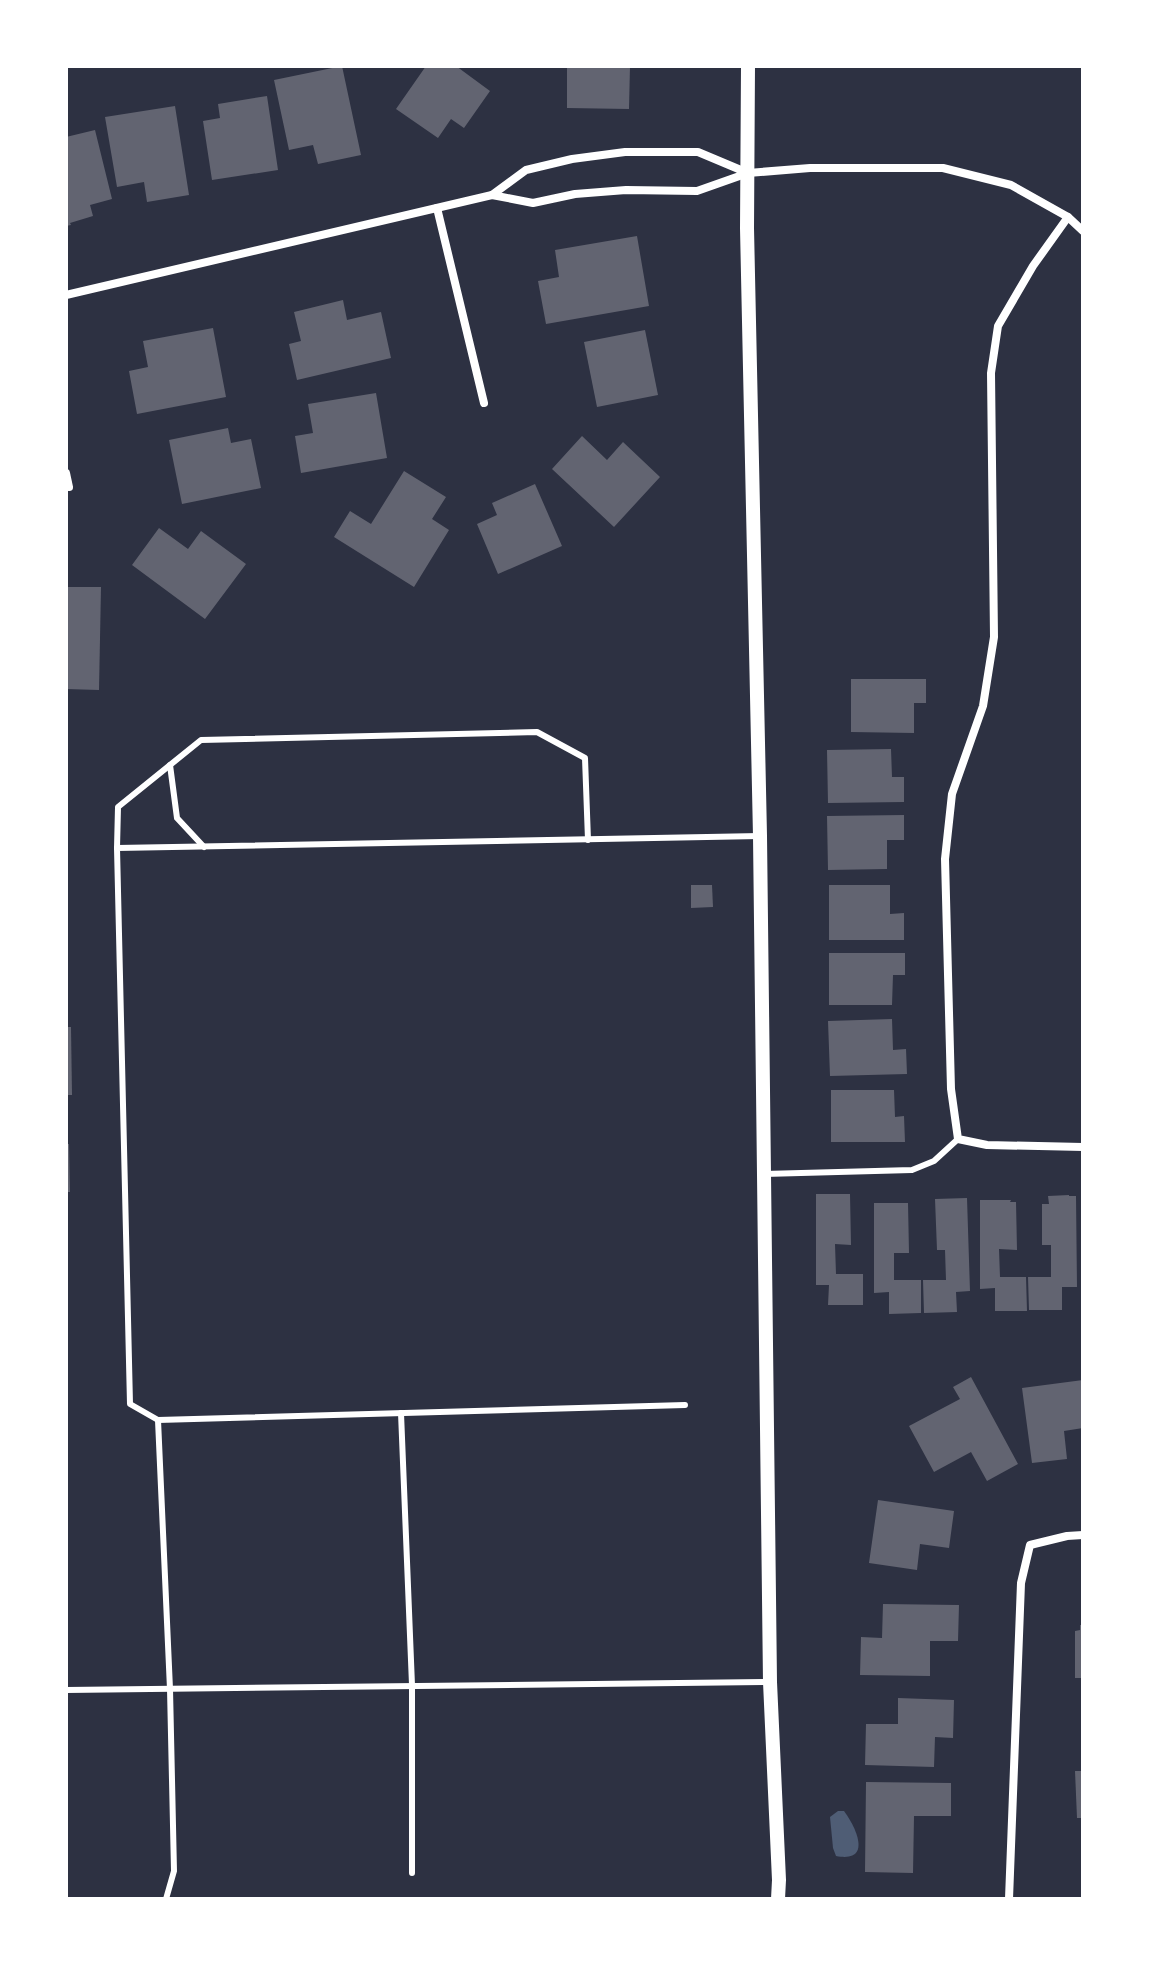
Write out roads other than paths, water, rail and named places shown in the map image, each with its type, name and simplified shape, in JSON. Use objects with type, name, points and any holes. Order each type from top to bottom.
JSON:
[{"type":"street","points":[[748,66],[747,228],[760,836],[770,1682],[778,1899]]},
{"type":"street","points":[[66,295],[492,195],[526,170],[572,159],[625,152],[698,152],[748,173]]},
{"type":"street","points":[[492,195],[533,203],[626,190],[697,191],[748,173],[810,168],[943,168],[1011,185],[1068,217],[1083,231]]},
{"type":"street","points":[[437,208],[484,403]]},
{"type":"street","points":[[1068,217],[1033,266],[998,326],[991,373],[994,637],[983,706],[952,794],[945,859],[951,1089],[958,1139],[987,1145],[1083,1147]]},
{"type":"street","points":[[66,473],[69,487]]},
{"type":"street","points":[[1009,1899],[1021,1583],[1030,1545],[1083,1535]]},
{"type":"lane","points":[[588,840],[585,758],[537,732],[201,740],[118,807],[130,1404],[158,1420],[685,1405]]},
{"type":"lane","points":[[170,765],[177,818],[204,847]]},
{"type":"lane","points":[[117,848],[760,836]]},
{"type":"lane","points":[[764,1174],[912,1170],[934,1161],[958,1139]]},
{"type":"lane","points":[[401,1413],[412,1685],[412,1873]]},
{"type":"lane","points":[[158,1420],[170,1689],[174,1871],[166,1899]]},
{"type":"lane","points":[[66,1690],[770,1682]]},
{"type":"water","points":[[844,1811],[849,1818],[858,1842],[855,1854],[847,1857],[836,1856],[833,1848],[830,1817]]}]
